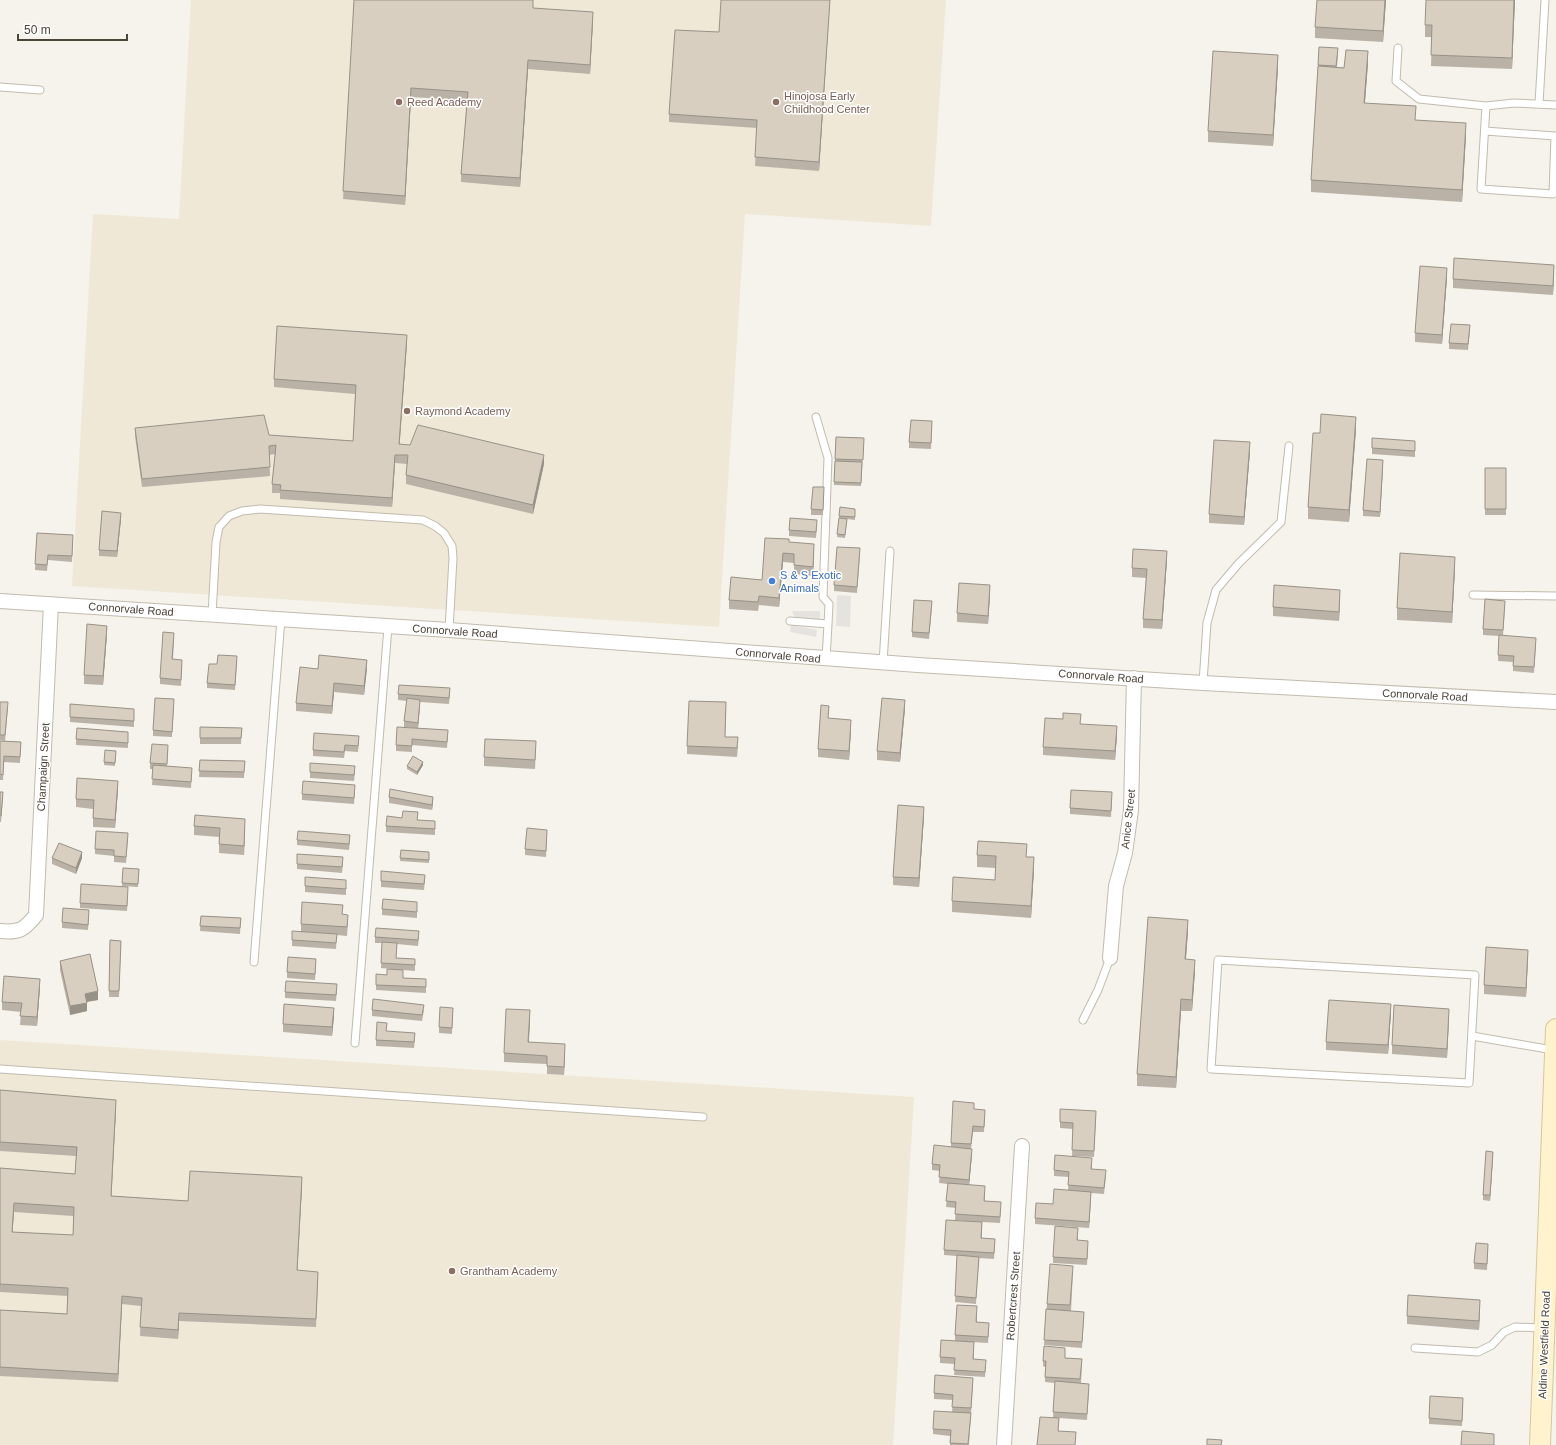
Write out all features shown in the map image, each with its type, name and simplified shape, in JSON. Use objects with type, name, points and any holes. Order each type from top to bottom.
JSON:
[{"type":"main road","name":"Aldine Westfield Road","points":[[1540,1445],[1544,1328],[1551,1284],[1556,1029]]},
{"type":"street","name":"Connorvale Road","points":[[0,601],[448,630],[826,659],[1203,683],[1556,702]]},
{"type":"street","name":"Champaign Street","points":[[0,931],[14,932],[26,927],[36,915],[51,604]]},
{"type":"street","name":"Anice Street","points":[[1110,958],[1116,886],[1125,853],[1131,810],[1134,678]]},
{"type":"street","name":"Robertcrest Street","points":[[1004,1445],[1022,1146]]},
{"type":"lane","points":[[1539,104],[1545,0]]},
{"type":"lane","points":[[1398,48],[1396,81],[1419,99],[1486,106],[1514,103],[1556,105]]},
{"type":"lane","points":[[0,87],[40,90]]},
{"type":"lane","points":[[1485,131],[1555,136],[1553,194],[1481,190],[1486,106]]},
{"type":"lane","points":[[816,417],[828,458],[823,597],[829,604],[826,659]]},
{"type":"lane","points":[[1203,683],[1207,623],[1216,590],[1239,563],[1281,522],[1289,446]]},
{"type":"lane","points":[[212,615],[216,542],[219,527],[229,516],[242,511],[268,509],[423,520],[435,526],[444,534],[452,546],[453,558],[448,630]]},
{"type":"lane","points":[[883,662],[890,551]]},
{"type":"lane","points":[[1473,595],[1556,596]]},
{"type":"lane","points":[[254,962],[281,620]]},
{"type":"lane","points":[[790,621],[828,624]]},
{"type":"lane","points":[[355,1043],[388,627]]},
{"type":"lane","points":[[1083,1020],[1098,990],[1110,958]]},
{"type":"lane","points":[[1218,960],[1475,975],[1472,1036],[1469,1083],[1211,1069],[1218,960]]},
{"type":"lane","points":[[1472,1036],[1555,1050]]},
{"type":"lane","points":[[0,1069],[703,1117]]},
{"type":"lane","points":[[1415,1348],[1478,1352],[1492,1345],[1504,1332],[1515,1327],[1544,1328]]},
{"type":"shaded area","points":[[191,0],[946,0],[931,226],[745,214],[719,627],[72,586],[93,214],[179,219]]},
{"type":"shaded area","points":[[837,595],[851,596],[850,627],[836,626]]},
{"type":"shaded area","points":[[792,611],[820,611],[820,621],[796,621]]},
{"type":"shaded area","points":[[791,625],[817,630],[816,637],[790,632]]},
{"type":"shaded area","name":"Grantham Academy","points":[[0,1040],[914,1097],[893,1445],[0,1445]]},
{"type":"building","points":[[354,0],[533,0],[533,8],[593,12],[590,65],[528,60],[520,178],[461,174],[468,92],[411,88],[405,196],[343,191]]},
{"type":"building","points":[[721,0],[830,0],[819,162],[755,157],[757,120],[669,114],[675,30],[719,32]]},
{"type":"building","points":[[1317,0],[1385,0],[1383,31],[1315,27]]},
{"type":"building","points":[[1426,0],[1514,0],[1512,58],[1431,55],[1432,25],[1425,25]]},
{"type":"building","points":[[1319,47],[1338,48],[1336,66],[1318,65]]},
{"type":"building","points":[[1346,50],[1368,51],[1364,103],[1416,106],[1415,120],[1466,123],[1462,190],[1311,180],[1318,66],[1344,68]]},
{"type":"building","points":[[1213,51],[1278,55],[1273,135],[1208,131]]},
{"type":"building","points":[[1454,258],[1554,265],[1553,286],[1453,279]]},
{"type":"building","points":[[1420,266],[1447,268],[1442,335],[1415,333]]},
{"type":"building","points":[[1451,324],[1470,325],[1468,344],[1449,343]]},
{"type":"building","points":[[277,326],[407,335],[399,444],[410,445],[418,425],[544,455],[533,505],[406,475],[408,455],[395,455],[392,498],[280,490],[281,485],[272,484],[276,445],[269,446],[270,467],[142,479],[135,428],[264,415],[269,435],[353,441],[356,385],[274,379]]},
{"type":"building","points":[[1321,414],[1356,417],[1349,510],[1308,507],[1313,433],[1320,433]]},
{"type":"building","points":[[911,420],[932,421],[931,443],[909,442]]},
{"type":"building","points":[[836,437],[864,438],[863,460],[835,459]]},
{"type":"building","points":[[1372,438],[1415,441],[1415,451],[1372,448]]},
{"type":"building","points":[[1214,440],[1250,442],[1244,517],[1209,514]]},
{"type":"building","points":[[1367,459],[1383,460],[1380,512],[1363,510]]},
{"type":"building","points":[[835,461],[862,462],[861,483],[834,482]]},
{"type":"building","points":[[1485,468],[1506,468],[1506,509],[1485,509]]},
{"type":"building","points":[[813,487],[824,487],[823,510],[811,509]]},
{"type":"building","points":[[840,507],[855,509],[855,517],[839,516]]},
{"type":"building","points":[[102,511],[121,513],[117,551],[99,550]]},
{"type":"building","points":[[790,518],[817,520],[816,532],[789,530]]},
{"type":"building","points":[[839,518],[847,519],[845,535],[837,534]]},
{"type":"building","points":[[37,533],[73,535],[72,556],[48,555],[47,565],[35,564]]},
{"type":"building","name":"S & S Exotic Animals","points":[[765,538],[789,539],[789,542],[814,544],[813,567],[794,565],[794,554],[783,553],[779,598],[759,596],[758,602],[729,600],[731,577],[762,580]]},
{"type":"building","points":[[837,547],[860,548],[857,587],[834,585]]},
{"type":"building","points":[[1133,549],[1167,551],[1162,620],[1143,619],[1147,569],[1132,568]]},
{"type":"building","points":[[1400,553],[1455,557],[1452,612],[1397,608]]},
{"type":"building","points":[[959,583],[990,585],[988,616],[957,613]]},
{"type":"building","points":[[1274,585],[1340,590],[1339,612],[1273,607]]},
{"type":"building","points":[[1485,599],[1505,601],[1503,630],[1483,629]]},
{"type":"building","points":[[914,600],[932,601],[929,633],[912,632]]},
{"type":"building","points":[[87,624],[107,626],[103,676],[84,675]]},
{"type":"building","points":[[163,632],[174,633],[172,659],[182,660],[181,680],[160,678]]},
{"type":"building","points":[[1499,635],[1536,638],[1534,667],[1513,666],[1514,656],[1498,655]]},
{"type":"building","points":[[218,655],[237,656],[235,685],[207,683],[209,664],[217,664]]},
{"type":"building","points":[[319,655],[367,660],[364,686],[334,683],[332,706],[296,703],[300,667],[318,669]]},
{"type":"building","points":[[399,685],[450,688],[449,698],[398,694]]},
{"type":"building","points":[[155,698],[174,699],[172,732],[153,730]]},
{"type":"building","points":[[407,698],[420,700],[418,723],[404,721]]},
{"type":"building","points":[[882,698],[905,700],[900,753],[877,751]]},
{"type":"building","points":[[689,701],[726,702],[725,737],[738,737],[737,748],[687,746]]},
{"type":"building","points":[[0,702],[8,702],[5,735],[0,735]]},
{"type":"building","points":[[70,704],[134,709],[134,721],[70,717]]},
{"type":"building","points":[[821,705],[829,706],[828,718],[851,720],[849,751],[818,749]]},
{"type":"building","points":[[1063,713],[1081,714],[1080,724],[1117,726],[1115,751],[1043,747],[1045,718],[1063,719]]},
{"type":"building","points":[[200,727],[242,728],[241,738],[200,738]]},
{"type":"building","points":[[397,727],[448,730],[447,742],[412,739],[412,746],[396,745]]},
{"type":"building","points":[[77,728],[128,732],[128,743],[76,739]]},
{"type":"building","points":[[314,733],[359,736],[358,746],[345,745],[344,752],[313,750]]},
{"type":"building","points":[[485,739],[536,741],[535,760],[484,757]]},
{"type":"building","points":[[0,741],[21,742],[20,757],[4,756],[3,775],[0,774]]},
{"type":"building","points":[[152,744],[168,745],[167,764],[150,763]]},
{"type":"building","points":[[105,750],[116,751],[115,763],[104,762]]},
{"type":"building","points":[[413,756],[423,762],[417,772],[407,766]]},
{"type":"building","points":[[200,760],[245,761],[244,772],[199,771]]},
{"type":"building","points":[[310,763],[355,766],[354,775],[310,772]]},
{"type":"building","points":[[153,765],[192,768],[191,782],[152,779]]},
{"type":"building","points":[[77,778],[118,781],[115,820],[93,818],[94,800],[76,799]]},
{"type":"building","points":[[303,781],[355,785],[354,798],[302,794]]},
{"type":"building","points":[[390,789],[433,797],[432,805],[389,797]]},
{"type":"building","points":[[1071,790],[1112,792],[1111,811],[1070,808]]},
{"type":"building","points":[[0,792],[3,792],[1,816],[0,816]]},
{"type":"building","points":[[898,805],[924,807],[919,878],[893,877]]},
{"type":"building","points":[[403,811],[418,812],[417,820],[435,821],[435,829],[386,826],[387,816],[402,818]]},
{"type":"building","points":[[195,815],[245,819],[244,846],[219,844],[220,828],[194,826]]},
{"type":"building","points":[[527,828],[547,830],[546,851],[525,849]]},
{"type":"building","points":[[96,831],[128,833],[126,857],[114,856],[114,850],[95,849]]},
{"type":"building","points":[[298,831],[350,835],[349,844],[297,840]]},
{"type":"building","points":[[978,841],[1027,844],[1026,857],[1034,857],[1031,906],[952,901],[953,877],[995,880],[996,856],[977,855]]},
{"type":"building","points":[[59,843],[82,852],[76,868],[52,858]]},
{"type":"building","points":[[401,850],[429,852],[429,860],[400,858]]},
{"type":"building","points":[[297,854],[343,857],[342,867],[297,864]]},
{"type":"building","points":[[123,868],[139,869],[138,884],[122,883]]},
{"type":"building","points":[[381,871],[425,875],[424,884],[381,881]]},
{"type":"building","points":[[305,877],[346,880],[346,889],[305,886]]},
{"type":"building","points":[[81,884],[128,887],[127,906],[80,903]]},
{"type":"building","points":[[383,899],[417,902],[417,912],[382,909]]},
{"type":"building","points":[[302,902],[343,905],[342,914],[348,915],[347,927],[301,924]]},
{"type":"building","points":[[63,908],[89,910],[88,925],[62,922]]},
{"type":"building","points":[[201,916],[241,918],[240,928],[200,926]]},
{"type":"building","points":[[1148,917],[1188,920],[1185,959],[1195,960],[1192,1000],[1181,999],[1176,1077],[1137,1074]]},
{"type":"building","points":[[376,928],[419,931],[418,940],[375,937]]},
{"type":"building","points":[[292,931],[337,934],[336,943],[292,940]]},
{"type":"building","points":[[110,940],[121,941],[119,991],[109,991]]},
{"type":"building","points":[[382,942],[397,943],[396,958],[415,959],[415,965],[381,963]]},
{"type":"building","points":[[1486,947],[1528,950],[1526,988],[1484,985]]},
{"type":"building","points":[[90,954],[98,991],[85,994],[87,1003],[70,1006],[60,961]]},
{"type":"building","points":[[288,957],[316,959],[315,974],[287,972]]},
{"type":"building","points":[[387,969],[403,970],[403,978],[426,979],[426,987],[376,985],[376,974],[387,975]]},
{"type":"building","points":[[4,976],[40,979],[37,1017],[20,1016],[22,1003],[2,1002]]},
{"type":"building","points":[[286,981],[337,984],[336,995],[285,992]]},
{"type":"building","points":[[373,999],[424,1005],[422,1015],[372,1010]]},
{"type":"building","points":[[1329,1000],[1391,1004],[1388,1045],[1326,1042]]},
{"type":"building","points":[[284,1004],[334,1008],[332,1027],[283,1024]]},
{"type":"building","points":[[1394,1005],[1449,1009],[1447,1049],[1392,1045]]},
{"type":"building","points":[[440,1007],[453,1008],[452,1028],[439,1027]]},
{"type":"building","points":[[506,1009],[530,1010],[528,1042],[565,1044],[564,1067],[547,1066],[547,1056],[504,1053]]},
{"type":"building","points":[[377,1022],[387,1023],[386,1031],[415,1033],[414,1042],[376,1040]]},
{"type":"building","points":[[0,1090],[116,1100],[111,1196],[188,1201],[190,1171],[302,1177],[297,1270],[318,1272],[316,1319],[179,1313],[178,1330],[140,1327],[142,1298],[122,1296],[118,1374],[0,1367],[0,1310],[67,1314],[68,1288],[0,1284],[0,1168],[75,1174],[77,1147],[0,1142]],"holes":[[[14,1203],[74,1207],[73,1235],[12,1232]]]},
{"type":"building","points":[[953,1101],[974,1103],[974,1109],[985,1110],[984,1127],[973,1126],[971,1144],[951,1143]]},
{"type":"building","points":[[1060,1109],[1096,1111],[1094,1151],[1072,1150],[1073,1123],[1060,1122]]},
{"type":"building","points":[[934,1145],[972,1149],[969,1180],[939,1177],[940,1165],[932,1164]]},
{"type":"building","points":[[1486,1151],[1493,1152],[1490,1195],[1483,1195]]},
{"type":"building","points":[[1055,1155],[1092,1158],[1091,1169],[1106,1170],[1104,1188],[1068,1185],[1069,1172],[1054,1170]]},
{"type":"building","points":[[948,1183],[985,1186],[984,1201],[1001,1202],[1000,1217],[955,1214],[956,1202],[946,1201]]},
{"type":"building","points":[[1054,1189],[1091,1192],[1089,1222],[1035,1218],[1036,1203],[1053,1204]]},
{"type":"building","points":[[946,1220],[982,1222],[981,1238],[995,1239],[994,1253],[944,1250]]},
{"type":"building","points":[[1055,1226],[1078,1228],[1077,1240],[1088,1241],[1087,1259],[1053,1257]]},
{"type":"building","points":[[1476,1243],[1488,1244],[1487,1264],[1474,1263]]},
{"type":"building","points":[[957,1255],[979,1257],[976,1298],[955,1296]]},
{"type":"building","points":[[1050,1264],[1073,1266],[1070,1305],[1047,1304]]},
{"type":"building","points":[[1408,1295],[1480,1300],[1479,1321],[1407,1316]]},
{"type":"building","points":[[957,1305],[977,1306],[976,1322],[989,1323],[988,1337],[955,1335]]},
{"type":"building","points":[[1046,1309],[1084,1312],[1082,1342],[1044,1340]]},
{"type":"building","points":[[941,1340],[974,1342],[973,1359],[986,1360],[985,1372],[954,1370],[955,1358],[940,1357]]},
{"type":"building","points":[[1044,1346],[1065,1348],[1065,1358],[1082,1359],[1080,1379],[1045,1377],[1046,1361],[1043,1361]]},
{"type":"building","points":[[935,1375],[973,1378],[971,1408],[952,1407],[953,1395],[934,1393]]},
{"type":"building","points":[[1055,1381],[1089,1384],[1087,1414],[1053,1412]]},
{"type":"building","points":[[1430,1396],[1463,1398],[1462,1421],[1429,1418]]},
{"type":"building","points":[[934,1411],[971,1413],[968,1444],[950,1443],[951,1430],[933,1429]]},
{"type":"building","points":[[1040,1417],[1059,1418],[1058,1431],[1076,1432],[1075,1445],[1037,1445]]},
{"type":"building","points":[[1462,1431],[1494,1434],[1494,1445],[1461,1445]]},
{"type":"building","points":[[1207,1439],[1222,1440],[1221,1445],[1207,1445]]},
{"type":"place","name":"Reed Academy","points":[[399,102]]},
{"type":"place","name":"Hinojosa Early Childhood Center","points":[[776,102]]},
{"type":"place","name":"Raymond Academy","points":[[407,411]]},
{"type":"place","name":"S & S Exotic Animals","points":[[772,581]]},
{"type":"place","name":"Grantham Academy","points":[[452,1271]]}]
